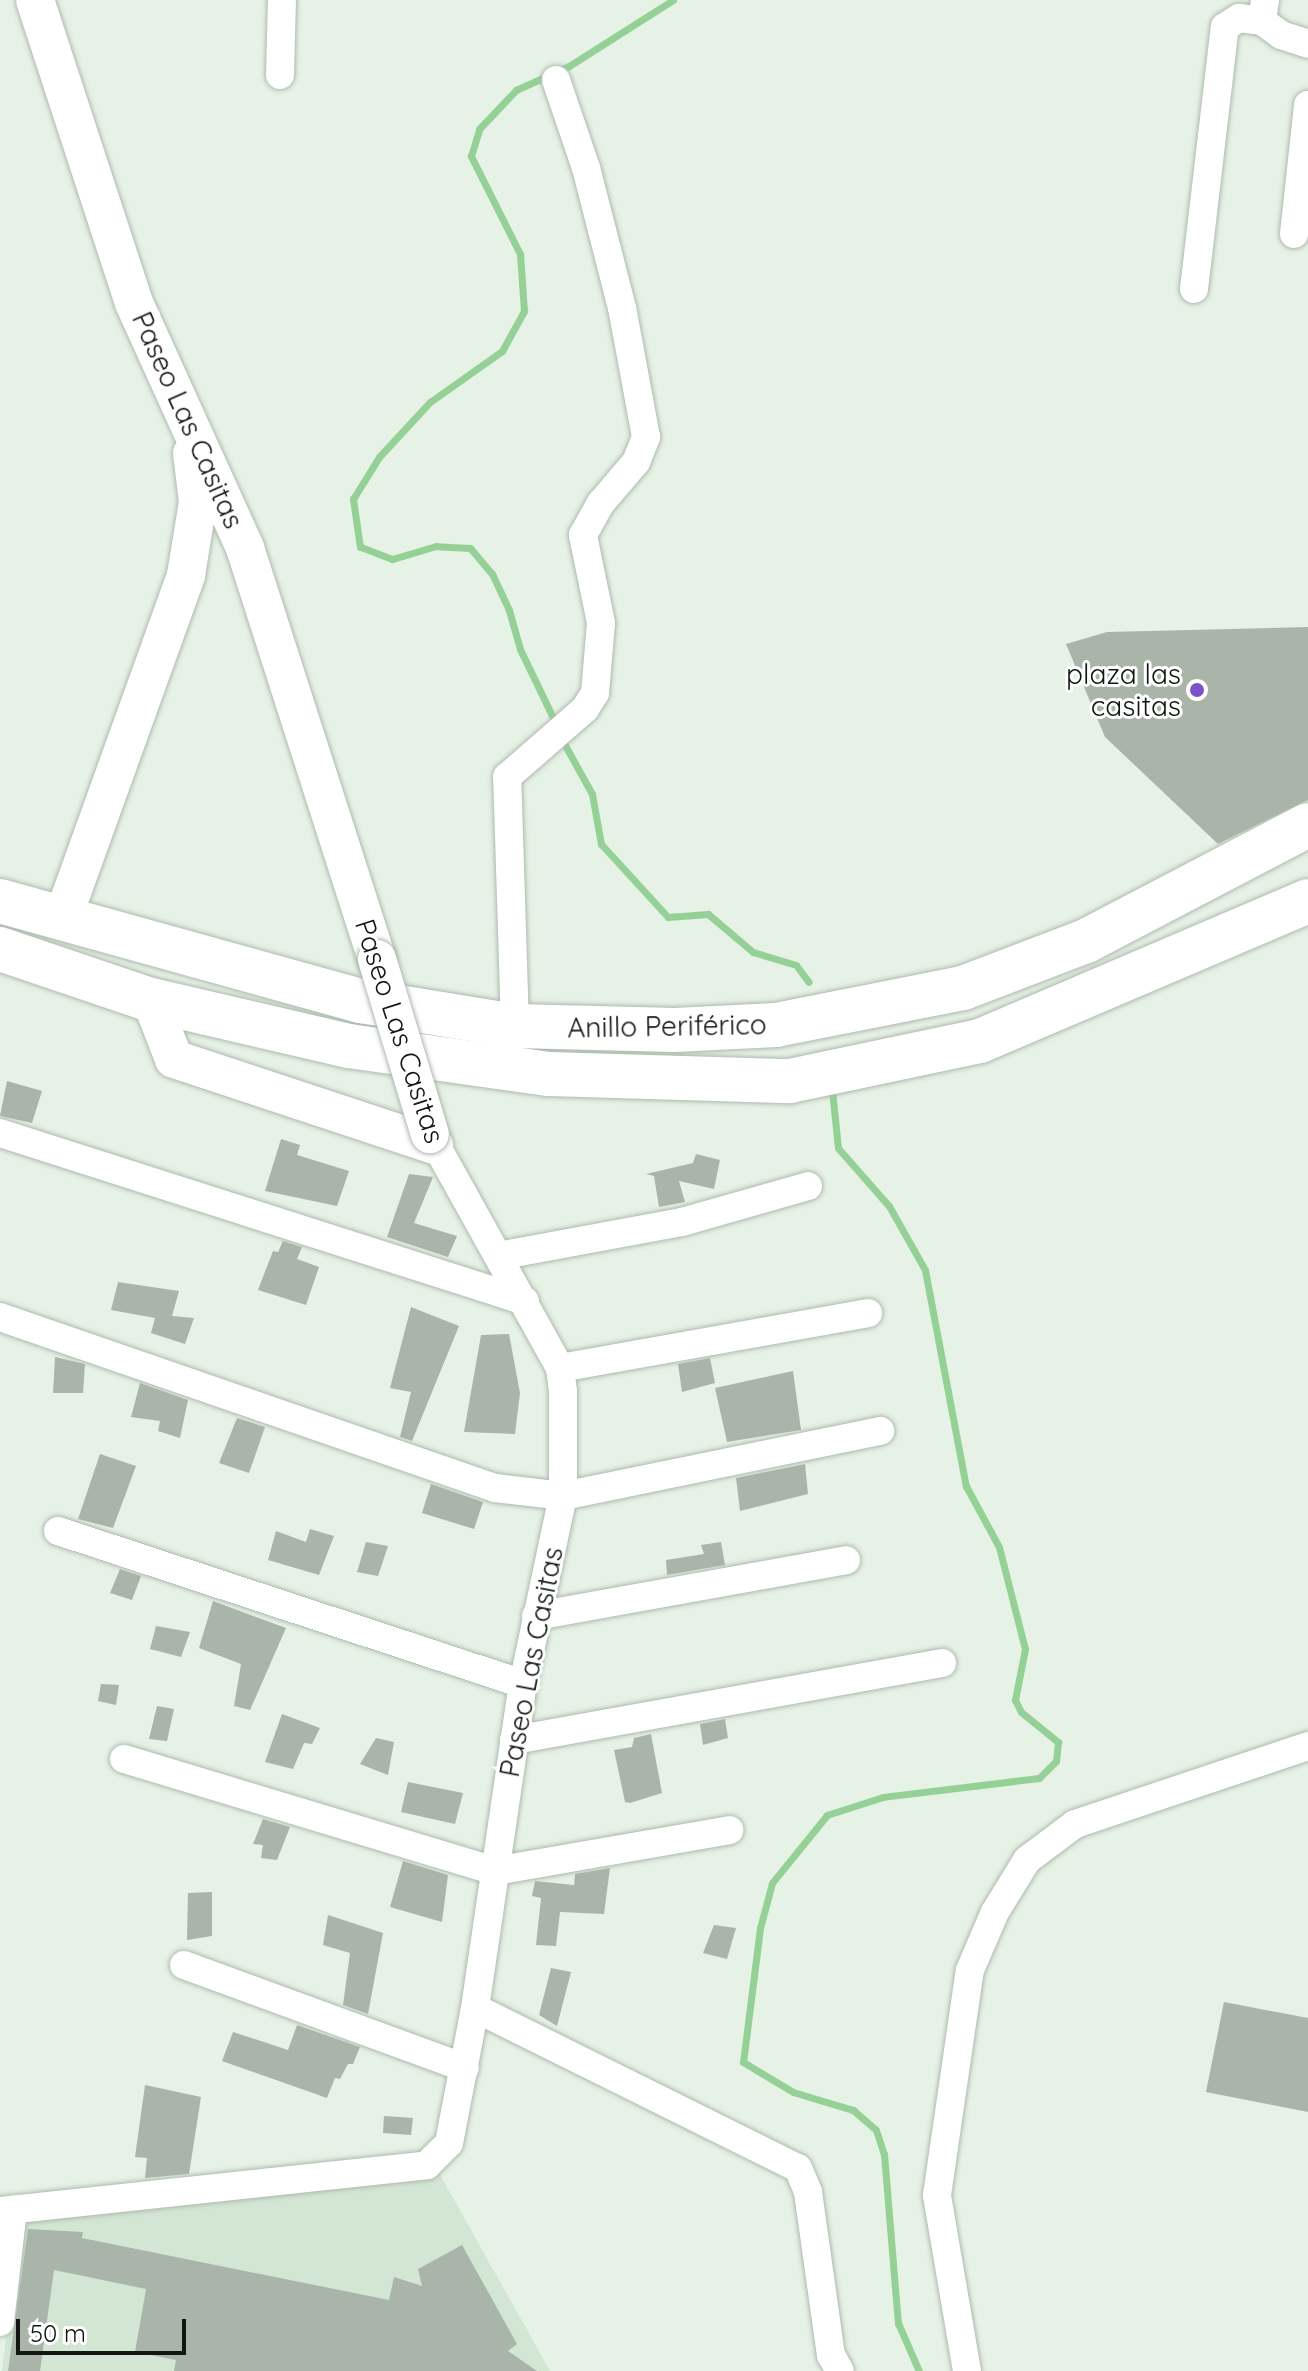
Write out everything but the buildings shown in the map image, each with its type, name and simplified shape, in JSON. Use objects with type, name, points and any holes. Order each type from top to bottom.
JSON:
[{"type":"highway","name":"Anillo Periférico","points":[[0,901],[361,1001],[515,1026],[675,1030],[776,1025],[963,988],[1086,941],[1308,825]]},
{"type":"highway","name":"Anillo Periférico","points":[[0,949],[151,1000],[349,1046],[459,1065],[669,1081],[790,1081],[980,1041],[1308,901]]},
{"type":"street","name":"Paseo Las Casitas","points":[[7,2211],[427,2165],[449,2143],[475,2008],[523,1684],[563,1496],[560,1368],[432,1139],[245,548],[134,303],[103,219],[35,0]]},
{"type":"street","points":[[280,75],[282,0]]},
{"type":"street","points":[[1194,289],[1225,27],[1239,18],[1264,10],[1281,35],[1308,44]]},
{"type":"street","points":[[515,1026],[507,777],[585,709],[595,693],[602,653],[583,535],[593,514],[636,462],[646,437],[622,308],[586,168],[556,80]]},
{"type":"street","points":[[1294,234],[1308,105]]},
{"type":"street","points":[[62,920],[186,575],[198,502],[188,418]]},
{"type":"street","points":[[186,575],[217,550],[245,548]]},
{"type":"street","points":[[151,1000],[174,1059],[432,1139]]},
{"type":"street","points":[[0,1133],[30,1139],[525,1301]]},
{"type":"street","points":[[498,1256],[682,1222],[808,1186]]},
{"type":"street","points":[[560,1368],[868,1313]]},
{"type":"street","points":[[0,1317],[461,1479],[563,1496],[880,1431]]},
{"type":"street","points":[[58,1531],[523,1684]]},
{"type":"street","points":[[536,1616],[846,1560]]},
{"type":"street","points":[[514,1740],[942,1663]]},
{"type":"street","points":[[967,2371],[937,2195],[939,2156],[970,1970],[995,1912],[1027,1860],[1075,1824],[1308,1746]]},
{"type":"street","points":[[124,1759],[495,1871],[729,1830]]},
{"type":"street","points":[[184,1965],[465,2068]]},
{"type":"street","points":[[475,2008],[798,2168],[808,2192],[831,2355],[840,2371]]},
{"type":"street","points":[[0,2322],[7,2211]]},
{"type":"shaded area","points":[[439,2173],[550,2371],[2,2371],[20,2222]]},
{"type":"waterway","points":[[557,726],[520,649],[509,610],[492,574],[470,548],[436,546],[392,559],[360,547],[353,499],[379,457],[430,402],[502,351],[524,311],[520,254],[471,156],[479,129],[516,90],[569,66],[673,0]]},
{"type":"waterway","points":[[561,738],[592,794],[601,844],[668,917],[708,914],[753,952],[796,965],[809,982]]},
{"type":"waterway","points":[[832,1090],[838,1148],[889,1206],[925,1270],[966,1486],[999,1547],[1025,1649],[1015,1700],[1021,1712],[1058,1742],[1056,1761],[1039,1778],[883,1797],[827,1815],[772,1883],[760,1928],[743,2062],[793,2092],[853,2110],[876,2130],[884,2154],[898,2323],[919,2371]]},
{"type":"place","name":"plaza las casitas","points":[[1197,690]]}]
